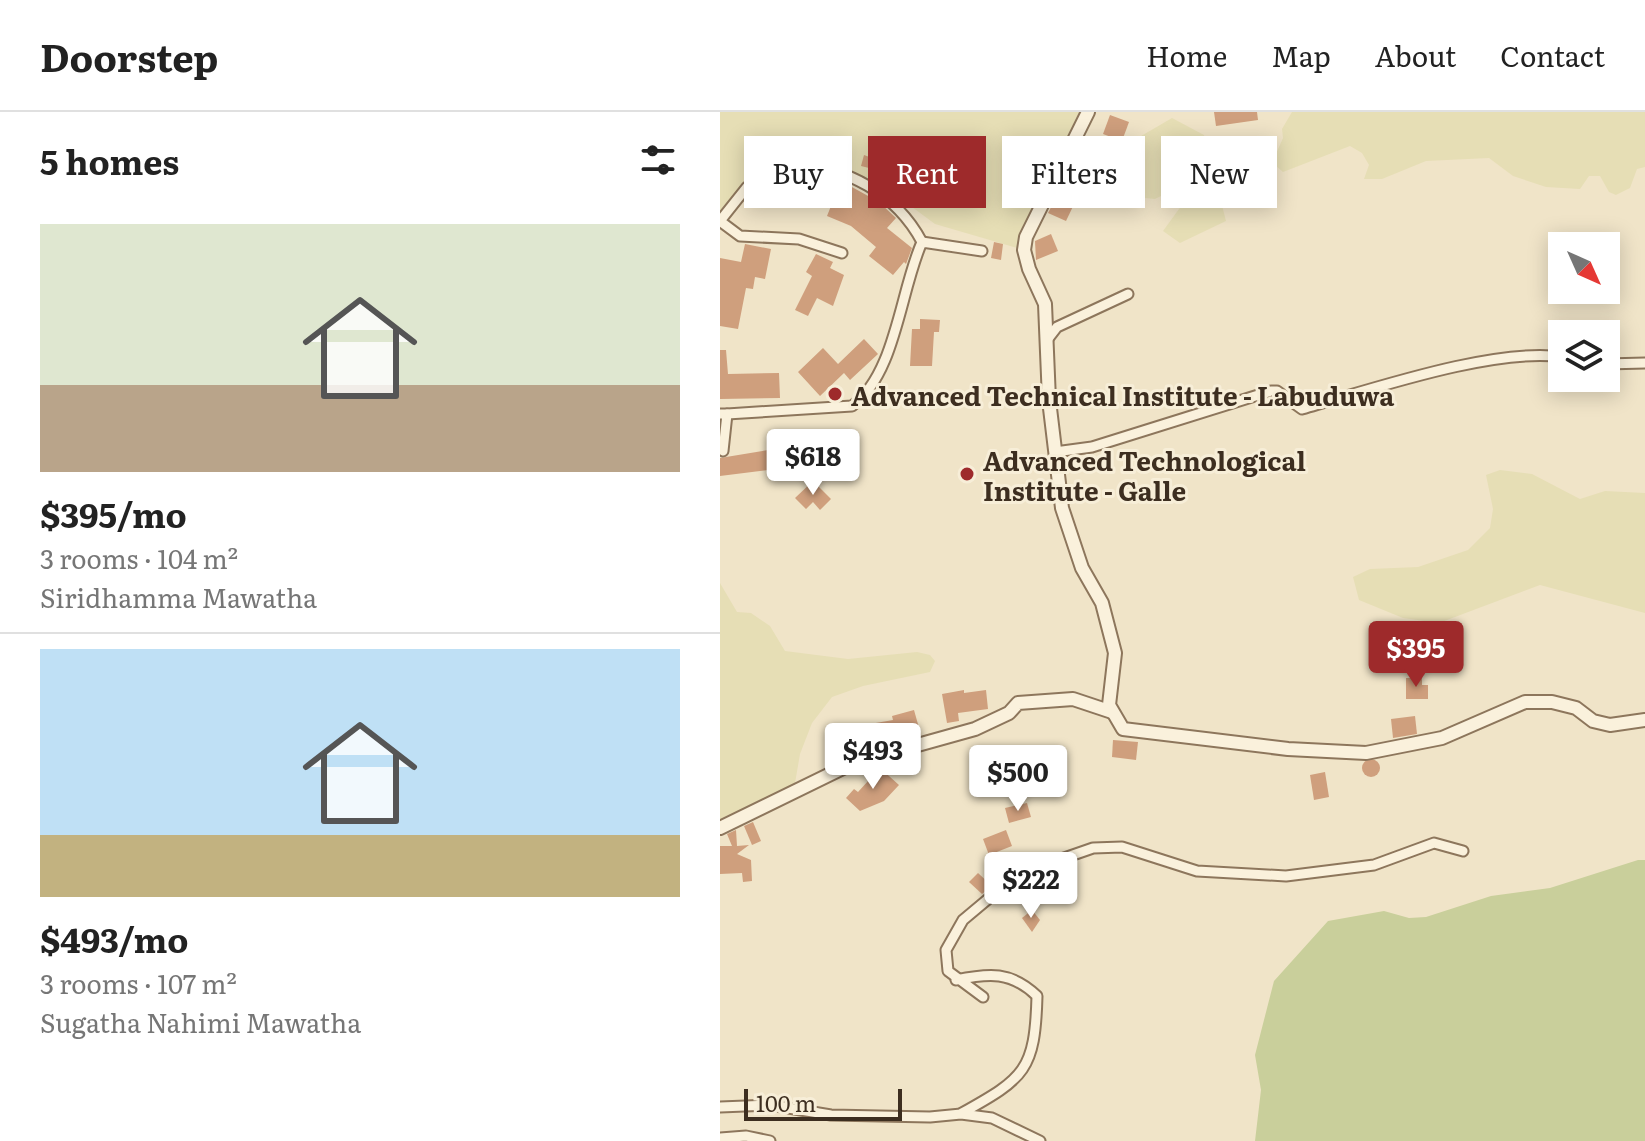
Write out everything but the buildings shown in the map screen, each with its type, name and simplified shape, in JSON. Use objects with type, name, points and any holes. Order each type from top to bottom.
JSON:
[{"type":"street","points":[[1088,112],[1026,237],[1024,250],[1045,304],[1062,508],[1082,568],[1102,603],[1115,653],[1109,705],[1123,729],[1288,749],[1366,753],[1442,738],[1525,702],[1552,702],[1576,708],[1593,721],[1610,725],[1645,720]]},
{"type":"street","points":[[842,253],[799,239],[740,236],[720,221],[747,187],[792,160],[820,165],[857,179],[892,199],[910,220],[922,242]]},
{"type":"street","points":[[922,242],[982,251]]},
{"type":"street","points":[[723,451],[724,414],[824,410],[852,406],[869,394],[894,337],[908,273],[922,242]]},
{"type":"street","points":[[1047,340],[1057,327],[1128,294]]},
{"type":"street","points":[[1055,452],[1092,447],[1271,391],[1277,391],[1302,409],[1490,361],[1548,355]]},
{"type":"street","points":[[1620,364],[1645,363]]},
{"type":"street","points":[[720,828],[853,763],[975,729],[1009,713],[1018,703],[1051,697],[1073,699],[1112,712]]},
{"type":"street","points":[[983,997],[956,980],[948,971],[946,950],[963,920],[1018,874],[1093,848],[1122,847],[1197,871],[1286,876],[1374,865],[1434,843],[1463,851]]},
{"type":"street","points":[[956,980],[988,973],[1007,975],[1023,983],[1037,996],[1036,1035],[1026,1066],[1010,1086],[961,1114]]},
{"type":"street","points":[[720,1107],[770,1105],[831,1115],[930,1117],[961,1114],[992,1118],[1040,1141]]},
{"type":"street","points":[[720,1138],[746,1136],[770,1141]]},
{"type":"shaded area","points":[[720,112],[1088,112],[1077,136],[1002,136],[1002,208],[1043,208],[1024,250],[935,224],[913,208],[986,208],[986,136],[868,136],[868,180],[852,172],[852,136],[744,136],[744,191],[720,223]]},
{"type":"shaded area","points":[[1292,112],[1645,112],[1645,167],[1637,169],[1630,188],[1616,195],[1609,192],[1600,176],[1589,176],[1580,189],[1546,187],[1513,176],[1489,158],[1426,161],[1382,179],[1364,179],[1369,165],[1362,153],[1350,146],[1283,172],[1277,167],[1282,129]]},
{"type":"shaded area","points":[[1172,118],[1204,136],[1161,136],[1161,196],[1155,199],[1145,198],[1145,136],[1141,136]]},
{"type":"shaded area","points":[[1180,208],[1223,208],[1226,221],[1180,243],[1163,231]]},
{"type":"shaded area","points":[[1500,470],[1532,474],[1580,499],[1605,491],[1645,493],[1645,613],[1540,585],[1439,623],[1403,618],[1359,600],[1353,577],[1370,569],[1418,567],[1468,550],[1490,528],[1493,509],[1486,475]]},
{"type":"shaded area","points":[[720,583],[737,612],[751,613],[770,626],[785,651],[848,659],[917,652],[930,655],[935,661],[930,672],[863,686],[832,697],[812,723],[800,754],[794,789],[720,828]]},
{"type":"green space","points":[[1645,860],[1645,1141],[1255,1141],[1261,1090],[1255,1055],[1274,981],[1328,921],[1384,911],[1409,918],[1426,917],[1491,896],[1550,888]]},
{"type":"place","name":"Advanced Technical Institute - Labuduwa","points":[[835,394]]},
{"type":"place","name":"Advanced Technological Institute - Galle","points":[[967,474]]}]
